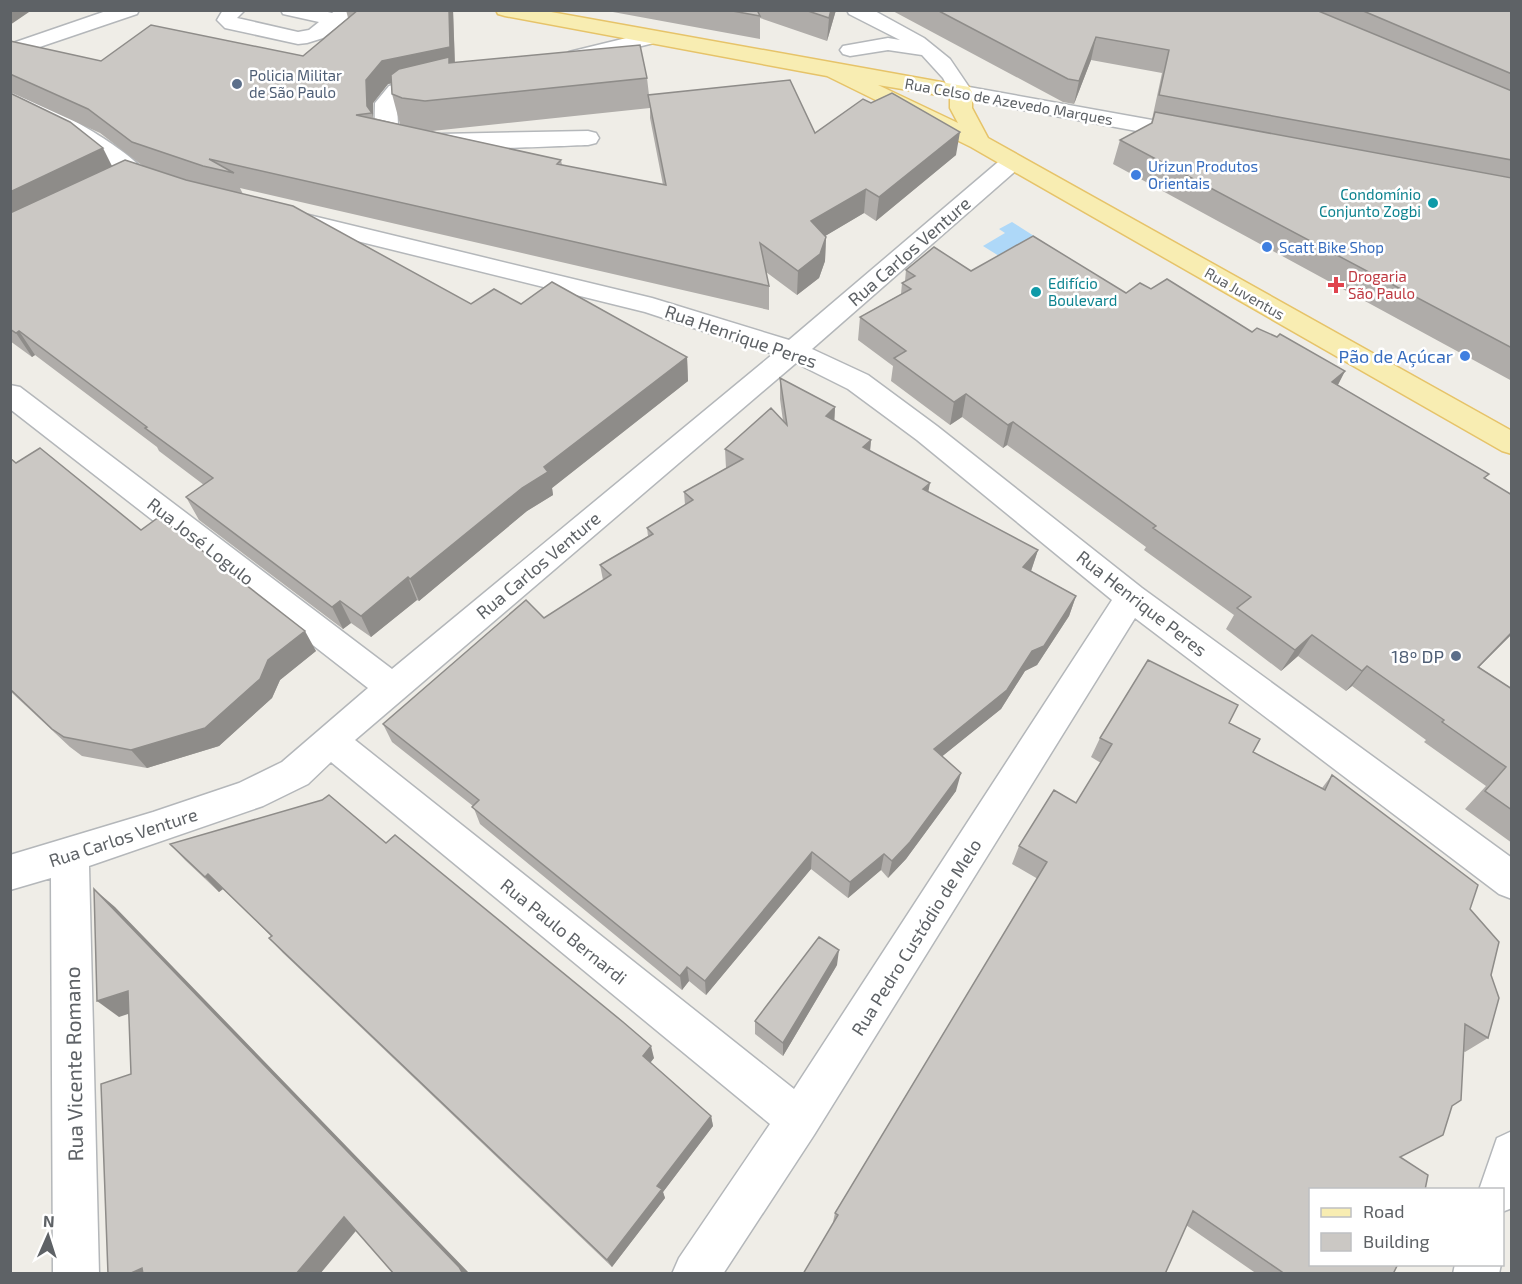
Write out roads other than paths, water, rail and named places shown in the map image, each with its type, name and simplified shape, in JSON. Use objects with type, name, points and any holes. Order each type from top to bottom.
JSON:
[{"type":"main road","name":"Rua Celso de Azevedo Marques","points":[[505,10],[833,71],[961,92]]},
{"type":"main road","name":"Rua Juventus","points":[[833,71],[979,142],[1512,444]]},
{"type":"main road","points":[[961,92],[961,108],[979,142]]},
{"type":"street","points":[[10,51],[130,10]]},
{"type":"street","points":[[236,10],[228,16],[227,20],[232,24],[298,38],[316,34],[342,15]]},
{"type":"street","points":[[290,10],[342,15]]},
{"type":"street","points":[[833,71],[859,38],[861,24],[856,10]]},
{"type":"street","points":[[856,10],[901,32],[940,59],[950,70],[961,92]]},
{"type":"street","points":[[551,60],[608,50],[651,38]]},
{"type":"street","points":[[850,50],[888,44],[916,49],[974,77],[1004,87],[1013,94],[1017,101]]},
{"type":"street","points":[[459,77],[424,83],[397,91],[386,103],[387,129],[405,136],[440,141],[588,138]]},
{"type":"street","name":"Rua Celso de Azevedo Marques","points":[[961,92],[1216,139]]},
{"type":"street","points":[[10,98],[98,142],[116,155],[124,178],[159,182]]},
{"type":"street","name":"Rua Carlos Venture","points":[[10,873],[250,795],[295,773],[392,688],[793,351],[1012,162]]},
{"type":"street","name":"Rua Henrique Peres","points":[[260,210],[651,306],[818,361],[867,388],[927,433],[1131,597],[1512,881]]},
{"type":"street","name":"Rua José Logulo","points":[[10,393],[392,688]]},
{"type":"street","name":"Rua Pedro Custódio de Melo","points":[[695,1274],[799,1120],[1131,597]]},
{"type":"street","name":"Rua Paulo Bernardi","points":[[330,741],[799,1120]]},
{"type":"street","name":"Rua Vicente Romano","points":[[70,855],[76,1274]]},
{"type":"street","points":[[1502,1188],[1512,1153]]},
{"type":"water","points":[[1012,222],[1034,236],[999,256],[983,246],[1005,233],[999,229]]},
{"type":"place","name":"Policia Militar de São Paulo","points":[[237,84]]},
{"type":"place","name":"Urizun Produtos Orientais","points":[[1136,175]]},
{"type":"place","name":"Condomínio Conjunto Zogbi","points":[[1433,203]]},
{"type":"place","name":"Scatt Bike Shop","points":[[1267,247]]},
{"type":"place","name":"Drogaria São Paulo","points":[[1336,285]]},
{"type":"place","name":"Edifício Boulevard","points":[[1036,292]]},
{"type":"place","name":"Pão de Açúcar","points":[[1465,356]]},
{"type":"place","name":"18º DP","points":[[1456,656]]}]
